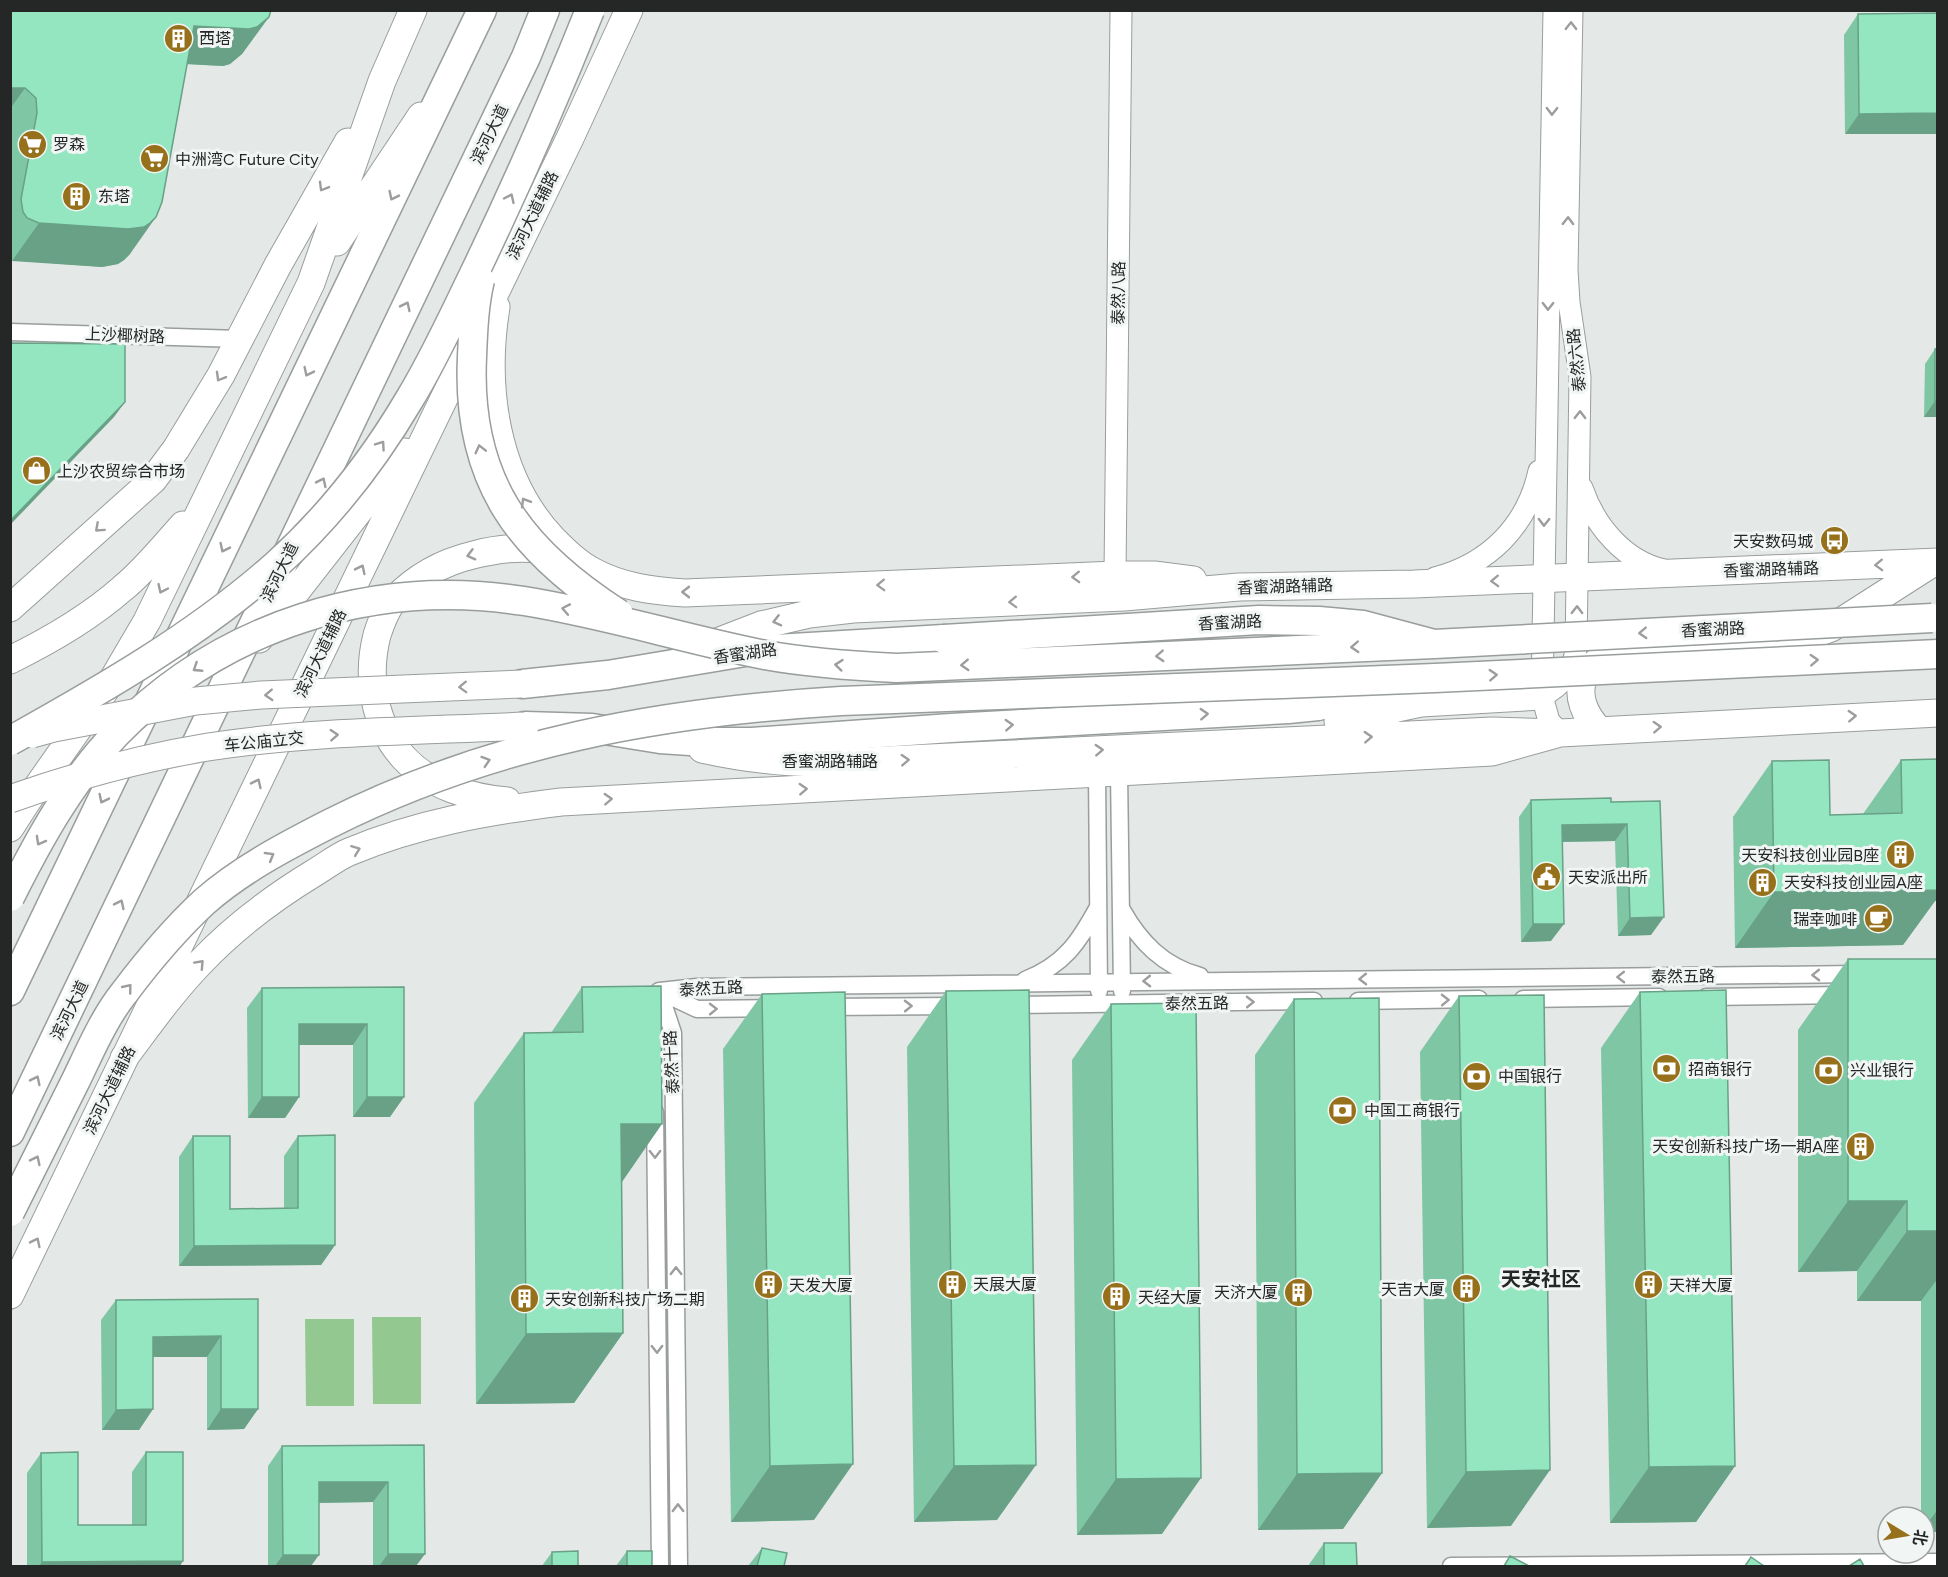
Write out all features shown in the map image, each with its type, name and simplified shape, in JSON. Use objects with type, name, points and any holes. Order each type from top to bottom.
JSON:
[{"type":"highway","name":"滨河大道","points":[[10,1132],[526,57],[545,10]]},
{"type":"highway","points":[[10,741],[102,690],[167,649],[221,609],[276,564],[313,528],[351,485],[382,443],[410,399],[490,241],[527,161],[590,10]]},
{"type":"highway","points":[[10,991],[477,20]]},
{"type":"highway","points":[[490,241],[473,322],[471,369],[472,405],[483,463],[506,510],[523,534],[545,558],[596,599],[643,625]]},
{"type":"highway","points":[[10,897],[43,835],[89,765],[115,735],[140,712],[194,670],[257,634],[331,609],[369,600],[439,595],[522,601],[643,625],[764,654],[852,666],[897,668],[1434,644]]},
{"type":"highway","name":"香蜜湖路","points":[[522,684],[643,670],[757,650],[1259,620],[1319,621],[1363,625],[1434,644],[1936,617]]},
{"type":"highway","points":[[10,1212],[93,1045],[122,995],[162,946],[205,901],[252,866],[363,807],[437,777],[519,750],[594,732],[677,717],[759,706],[1435,678],[1936,654]]},
{"type":"highway","points":[[525,726],[592,728],[660,739],[752,742],[1318,706],[1365,697],[1435,678]]},
{"type":"main road","points":[[10,828],[131,651],[311,283],[382,81],[413,10]]},
{"type":"main road","name":"滨河大道辅路","points":[[10,1295],[500,282],[629,10]]},
{"type":"main road","points":[[311,283],[431,101],[477,20]]},
{"type":"main road","points":[[10,608],[153,480],[177,449],[221,375],[261,298],[382,81]]},
{"type":"main road","points":[[500,282],[492,333],[490,380],[496,424],[508,467],[524,501],[545,530],[570,556],[592,571],[620,584],[653,591],[685,593],[1154,575],[1239,587]]},
{"type":"main road","points":[[247,413],[261,298]]},
{"type":"main road","points":[[227,680],[438,410]]},
{"type":"main road","points":[[10,660],[54,638],[124,588],[205,499]]},
{"type":"main road","points":[[570,556],[519,547],[462,557],[437,567],[414,582],[393,600],[381,624],[373,652],[372,683],[378,713],[389,739],[412,765],[426,776],[453,789],[484,799],[561,802],[1492,752],[1560,733]]},
{"type":"main road","points":[[1599,730],[1587,718],[1580,699],[1583,679],[1598,660],[1624,653],[1755,647],[1802,639],[1831,628],[1935,562]]},
{"type":"main road","name":"香蜜湖路辅路","points":[[643,670],[761,625],[809,614],[854,609],[1124,597],[1239,587],[1414,584],[1935,562]]},
{"type":"main road","points":[[10,741],[54,728],[196,701],[261,695],[522,684]]},
{"type":"main road","points":[[1246,743],[1314,722],[1371,718],[1397,708],[1421,703],[1542,696]]},
{"type":"main road","name":"香蜜湖路辅路","points":[[660,739],[742,758],[783,763],[825,764],[1491,731],[1560,733],[1938,713]]},
{"type":"main road","name":"车公庙立交","points":[[10,799],[107,768],[208,747],[317,735],[525,726]]},
{"type":"main road","points":[[124,1059],[164,1005],[200,962],[246,919],[292,886],[347,853],[402,832],[466,815],[561,802]]},
{"type":"street","name":"泰然八路","points":[[1115,575],[1121,10]]},
{"type":"street","name":"泰然六路","points":[[1554,10],[1542,696],[1549,721],[1560,733]]},
{"type":"street","name":"泰然六路","points":[[1542,696],[1556,688],[1565,679],[1575,659],[1580,376],[1569,302],[1567,270],[1572,10]]},
{"type":"street","name":"上沙椰树路","points":[[10,332],[240,339]]},
{"type":"street","name":"泰然六路","points":[[1414,584],[1455,573],[1492,552],[1512,530],[1528,503],[1538,475],[1545,438]]},
{"type":"street","points":[[1579,480],[1588,505],[1615,542],[1632,558],[1652,567],[1680,573]]},
{"type":"street","points":[[1100,1004],[1098,906],[1108,772]]},
{"type":"street","points":[[1108,772],[1121,908],[1122,1004]]},
{"type":"street","points":[[1020,982],[1042,973],[1073,948],[1098,906]]},
{"type":"street","points":[[1121,908],[1132,928],[1159,957],[1174,967],[1218,980]]},
{"type":"street","name":"泰然五路","points":[[659,991],[697,987],[1020,982],[1878,974]]},
{"type":"street","name":"泰然五路","points":[[659,991],[697,1009],[788,1008]]},
{"type":"street","name":"泰然十路","points":[[655,1023],[659,991]]},
{"type":"street","name":"泰然十路","points":[[659,991],[673,1034],[679,1566]]},
{"type":"street","name":"泰然五路","points":[[810,1007],[1867,994]]},
{"type":"street","name":"泰然十路","points":[[654,1093],[660,1566]]},
{"type":"street","points":[[1450,1566],[1938,1562]]},
{"type":"green space","points":[[372,1317],[421,1317],[421,1404],[373,1404]]},
{"type":"green space","points":[[305,1319],[354,1319],[354,1406],[306,1406]]},
{"type":"building","points":[[10,10],[271,10],[269,17],[257,27],[249,29],[194,26],[162,202],[156,217],[150,223],[144,227],[128,229],[39,223],[27,218],[23,212],[21,199],[37,113],[36,98],[25,88],[10,88]]},
{"type":"building","points":[[1938,13],[1938,113],[1859,114],[1858,14]]},
{"type":"building","name":"上沙农贸综合市场","points":[[10,343],[125,344],[125,402],[10,521]]},
{"type":"building","points":[[1935,349],[1938,349],[1938,401],[1935,401]]},
{"type":"building","points":[[1938,759],[1938,890],[1774,892],[1772,761],[1829,760],[1830,815],[1902,813],[1901,760]]},
{"type":"building","points":[[1611,798],[1611,802],[1660,801],[1664,917],[1630,918],[1627,824],[1562,825],[1564,924],[1533,924],[1531,800]]},
{"type":"building","points":[[1848,959],[1938,959],[1938,1231],[1907,1231],[1907,1201],[1848,1201]]},
{"type":"building","points":[[661,986],[662,1124],[621,1124],[623,1333],[526,1334],[524,1033],[583,1032],[582,987]]},
{"type":"building","points":[[404,987],[404,1097],[367,1097],[367,1024],[299,1024],[299,1097],[262,1097],[262,988]]},
{"type":"building","points":[[1029,990],[1036,1465],[954,1466],[946,991]]},
{"type":"building","points":[[1726,990],[1735,1466],[1649,1467],[1640,992]]},
{"type":"building","points":[[845,992],[853,1464],[770,1466],[762,994]]},
{"type":"building","points":[[1544,995],[1550,1470],[1466,1472],[1459,996]]},
{"type":"building","points":[[1379,998],[1382,1473],[1297,1474],[1294,999]]},
{"type":"building","points":[[1196,1003],[1201,1478],[1116,1479],[1111,1004]]},
{"type":"building","points":[[335,1135],[335,1245],[194,1246],[193,1136],[230,1136],[230,1209],[298,1208],[298,1136]]},
{"type":"building","points":[[258,1299],[258,1409],[221,1409],[221,1336],[153,1337],[153,1409],[116,1410],[116,1300]]},
{"type":"building","points":[[424,1445],[425,1554],[388,1554],[388,1482],[319,1482],[319,1555],[283,1555],[282,1446]]},
{"type":"building","points":[[78,1452],[78,1525],[146,1525],[146,1452],[183,1452],[183,1561],[42,1562],[41,1453]]},
{"type":"building","points":[[1324,1543],[1356,1543],[1357,1566],[1324,1566]]},
{"type":"building","points":[[762,1548],[787,1553],[784,1566],[757,1566]]},
{"type":"building","points":[[578,1551],[578,1566],[552,1566],[552,1552]]},
{"type":"building","points":[[627,1551],[652,1551],[652,1566],[627,1566]]},
{"type":"building","points":[[1510,1556],[1529,1566],[1504,1566]]},
{"type":"building","points":[[1751,1557],[1764,1566],[1745,1566]]},
{"type":"building","points":[[1860,1559],[1864,1566],[1849,1566]]},
{"type":"place","name":"西塔","points":[[178,38]]},
{"type":"place","name":"罗森","points":[[32,144]]},
{"type":"place","name":"中洲湾C Future City","points":[[154,159]]},
{"type":"place","name":"东塔","points":[[77,196]]},
{"type":"place","name":"上沙农贸综合市场","points":[[36,471]]},
{"type":"place","name":"天安数码城","points":[[1834,541]]},
{"type":"place","name":"天安科技创业园B座","points":[[1900,855]]},
{"type":"place","name":"天安派出所","points":[[1547,877]]},
{"type":"place","name":"天安科技创业园A座","points":[[1763,882]]},
{"type":"place","name":"瑞幸咖啡","points":[[1878,919]]},
{"type":"place","name":"招商银行","points":[[1667,1069]]},
{"type":"place","name":"兴业银行","points":[[1829,1070]]},
{"type":"place","name":"中国银行","points":[[1477,1076]]},
{"type":"place","name":"中国工商银行","points":[[1343,1110]]},
{"type":"place","name":"天安创新科技广场一期A座","points":[[1860,1146]]},
{"type":"place","name":"天展大厦","points":[[952,1284]]},
{"type":"place","name":"天发大厦","points":[[768,1285]]},
{"type":"place","name":"天祥大厦","points":[[1648,1285]]},
{"type":"place","name":"天吉大厦","points":[[1466,1289]]},
{"type":"place","name":"天济大厦","points":[[1299,1292]]},
{"type":"place","name":"天经大厦","points":[[1117,1297]]},
{"type":"place","name":"天安创新科技广场二期","points":[[524,1299]]},
{"type":"district","name":"天安社区","points":[[1541,1279]]}]
